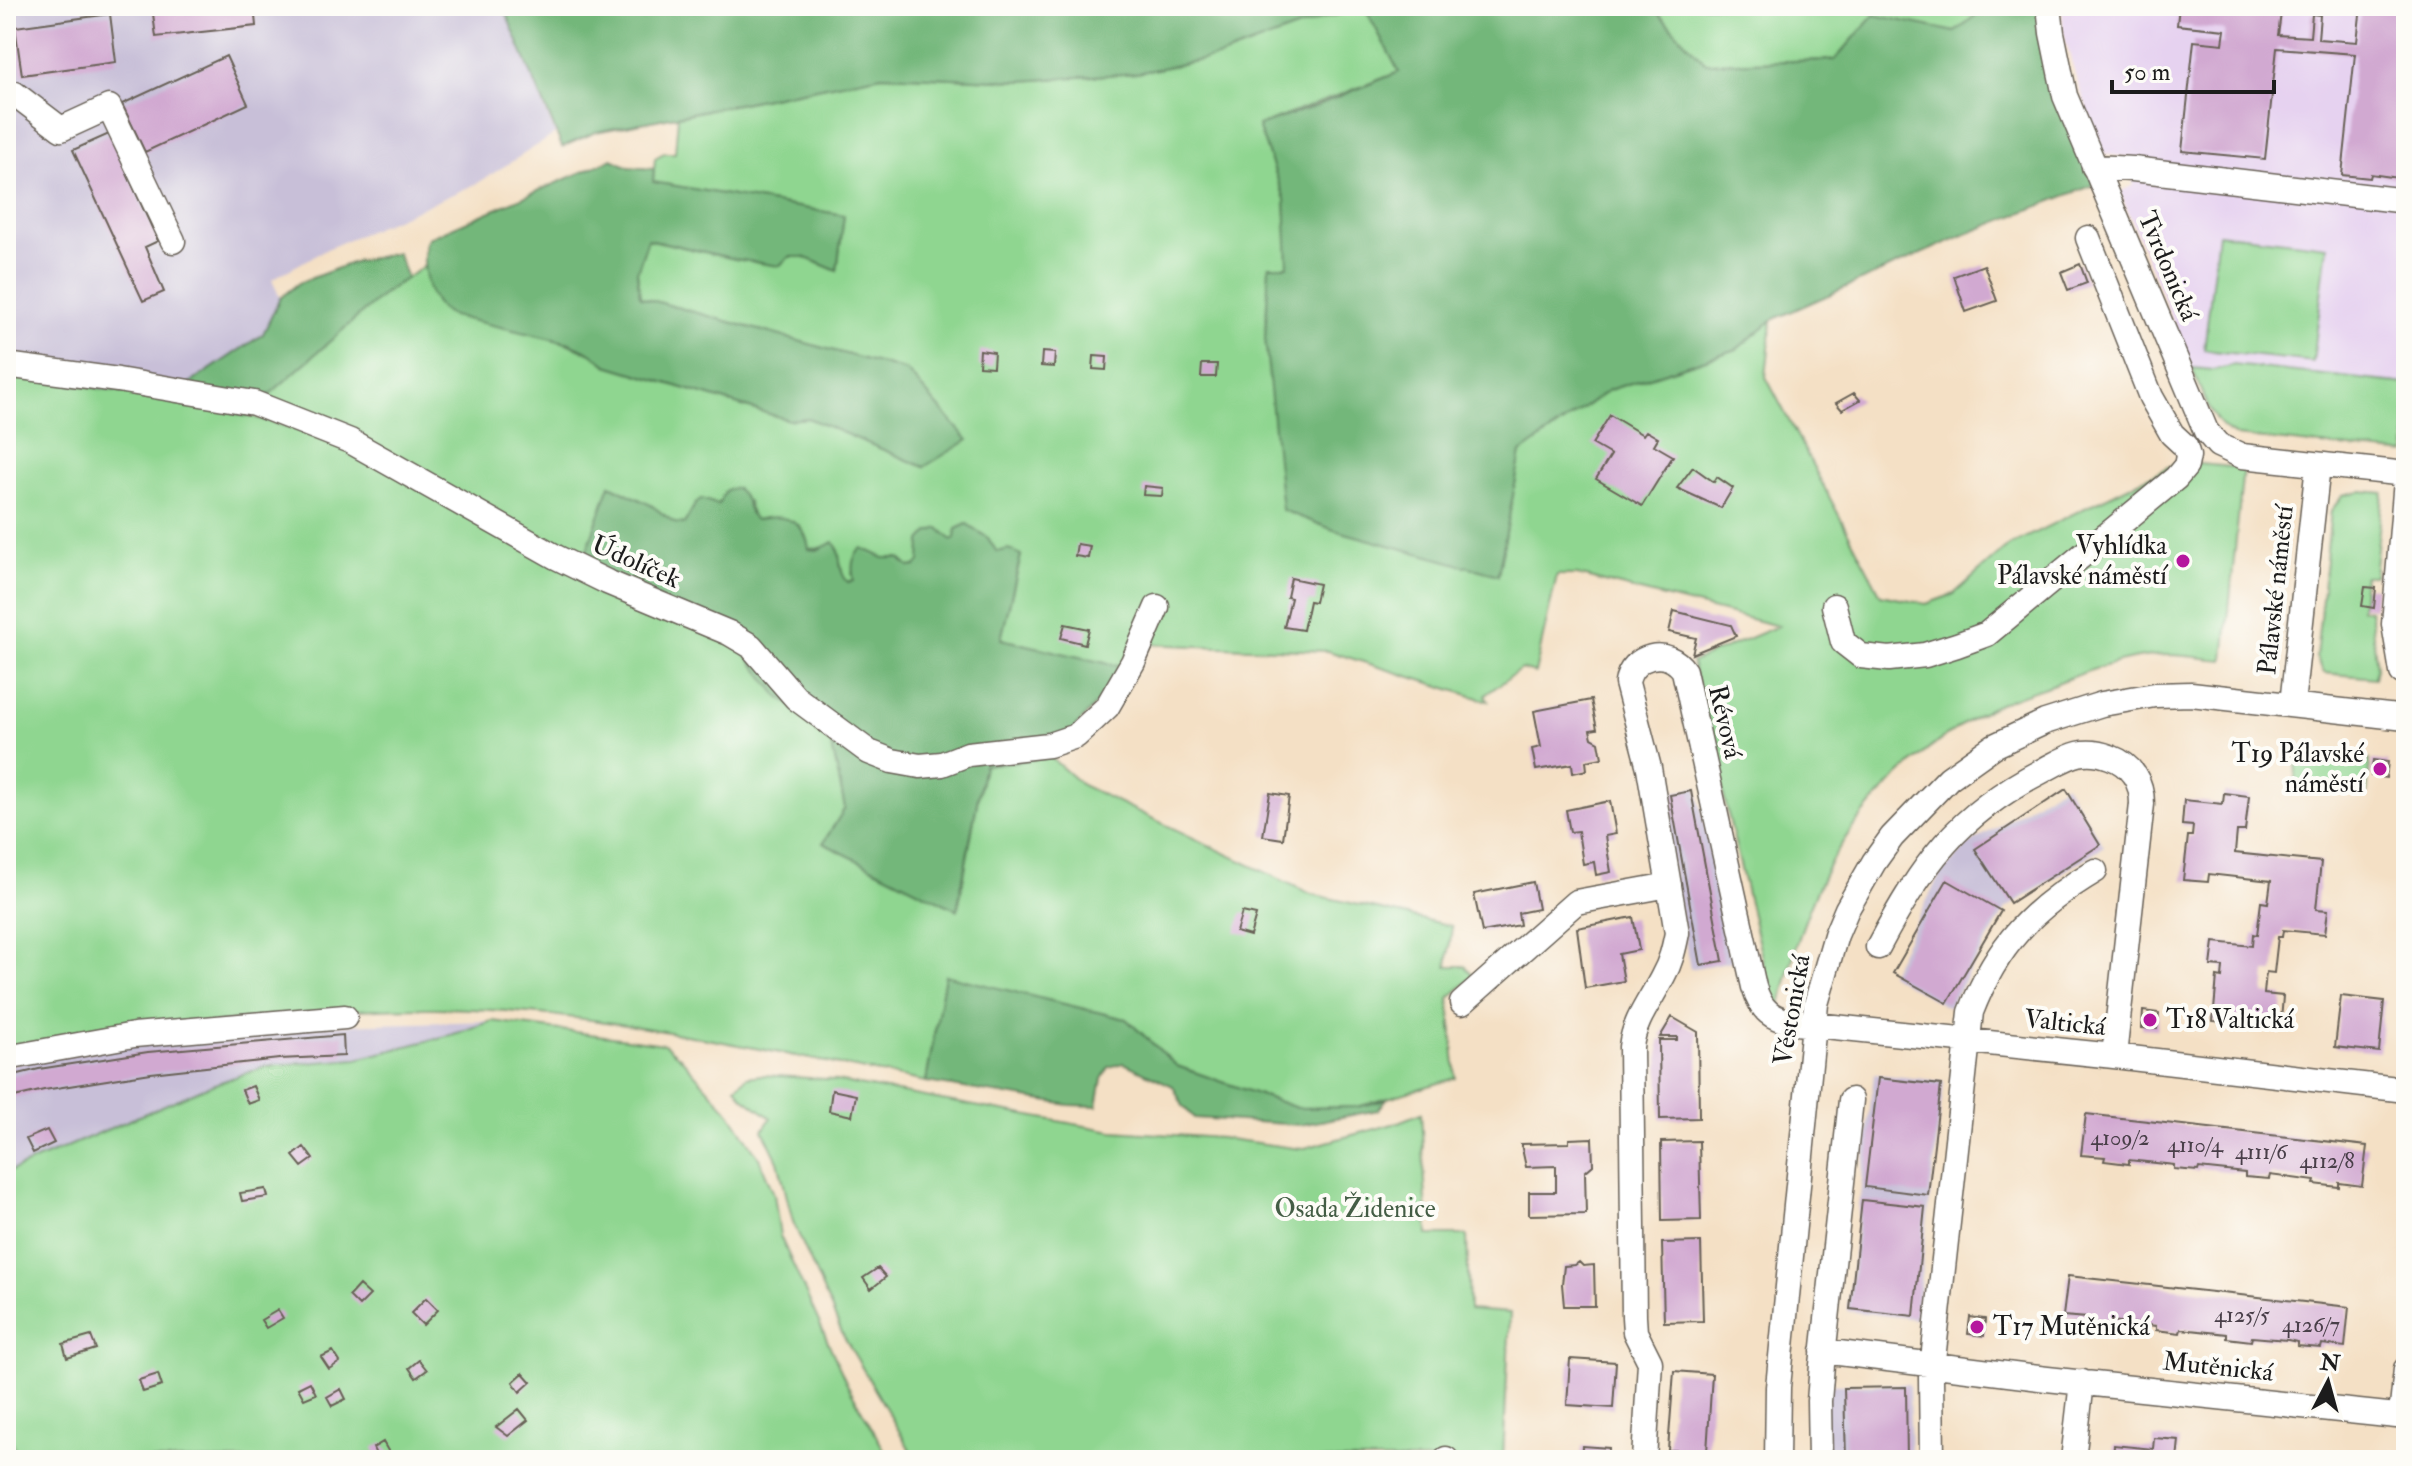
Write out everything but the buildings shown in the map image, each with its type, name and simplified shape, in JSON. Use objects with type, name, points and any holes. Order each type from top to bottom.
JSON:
[{"type":"street","name":"Tvrdonická","points":[[2049,6],[2065,96],[2206,431],[2222,447]]},
{"type":"street","points":[[6,91],[15,94],[61,129],[109,107],[173,241]]},
{"type":"street","points":[[2094,167],[2406,201]]},
{"type":"street","points":[[1834,606],[1843,642],[1861,656],[1874,659],[1925,655],[1987,634],[2176,478],[2186,466],[2188,456],[2185,446],[2172,434],[2151,397],[2088,238]]},
{"type":"street","name":"Údolíček","points":[[6,365],[254,403],[350,441],[556,557],[729,633],[751,646],[796,698],[869,752],[892,761],[920,766],[942,764],[968,754],[1049,745],[1076,736],[1107,707],[1133,662],[1157,607]]},
{"type":"street","points":[[2188,456],[2205,458],[2220,455],[2222,447],[2246,457],[2406,477],[2394,614],[2402,672]]},
{"type":"street","name":"Pálavské náměstí","points":[[2318,465],[2292,704],[2402,717],[2406,627]]},
{"type":"street","name":"Révová","points":[[1644,1460],[1650,1362],[1635,1332],[1634,1317],[1631,1047],[1633,1032],[1664,974],[1675,946],[1676,916],[1649,768],[1627,683],[1629,674],[1640,661],[1662,656],[1680,665],[1690,691],[1759,1003],[1771,1016],[1814,1025]]},
{"type":"street","name":"Věstonická","points":[[1777,1460],[1778,1387],[1814,1025],[1821,985],[1836,935],[1867,874],[1910,816],[1949,778],[1994,746],[2045,722],[2131,697],[2191,694],[2292,704]]},
{"type":"street","points":[[1878,947],[1910,888],[1941,848],[1997,797],[2079,752],[2098,752],[2117,759],[2136,775],[2142,804],[2114,1056]]},
{"type":"street","points":[[1932,1460],[1932,1365],[1972,1009],[1987,975],[2031,915],[2059,891],[2095,871]]},
{"type":"street","points":[[1462,1003],[1576,902],[1669,885]]},
{"type":"street","points":[[6,1058],[134,1035],[345,1017]]},
{"type":"street","name":"Valtická","points":[[1814,1025],[2406,1090]]},
{"type":"street","points":[[1820,1460],[1819,1401],[1823,1351],[1851,1100]]},
{"type":"street","name":"Mutěnická","points":[[1823,1351],[2404,1417],[2406,1369]]},
{"type":"street","points":[[2073,1460],[2082,1382]]},
{"type":"shaded area","points":[[6,6],[503,6],[555,134],[478,183],[327,249],[272,279],[280,298],[263,334],[168,398],[6,375]]},
{"type":"shaded area","points":[[2062,6],[2406,6],[2406,384],[2233,365],[2214,370],[2192,368],[2120,192],[2133,185],[2134,158],[2104,154],[2076,78],[2063,31]]},
{"type":"shaded area","points":[[2065,784],[2104,846],[2006,909],[1948,1008],[1889,974],[1941,873],[1968,845]]},
{"type":"shaded area","points":[[1697,787],[1733,961],[1690,969],[1659,795]]},
{"type":"shaded area","points":[[492,1021],[357,1059],[267,1066],[209,1086],[6,1173],[6,1065],[171,1039],[337,1025]]},
{"type":"shaded area","points":[[1874,1074],[1944,1081],[1916,1319],[1847,1311]]},
{"type":"shaded area","points":[[1909,1384],[1911,1460],[1826,1460],[1825,1385]]},
{"type":"green space","points":[[503,6],[1063,6],[1104,9],[1116,6],[1651,6],[1706,63],[1835,60],[1874,15],[1955,32],[1987,6],[2045,6],[2094,185],[1966,234],[1772,320],[1737,349],[1609,390],[1521,453],[1498,575],[1334,530],[1282,510],[1265,338],[1269,266],[1288,266],[1285,199],[1258,126],[1399,72],[1365,8],[1321,19],[1221,56],[1137,73],[1021,81],[882,75],[596,132],[562,147]]},
{"type":"green space","points":[[1651,6],[1987,6],[1955,32],[1874,15],[1835,60],[1705,63]]},
{"type":"green space","points":[[1365,7],[1399,72],[1258,126],[1285,199],[1289,266],[1269,266],[1498,575],[1521,453],[1609,390],[1737,349],[1772,320],[1766,377],[1881,595],[1926,604],[1954,594],[2008,546],[2178,462],[2243,468],[2224,660],[2155,656],[2097,668],[1997,705],[1966,722],[1921,755],[1862,815],[1832,860],[1800,933],[1780,1009],[1766,1001],[1764,966],[1692,662],[1778,626],[1577,575],[1557,575],[1535,673],[1521,669],[1485,695],[1488,701],[1328,651],[1143,644],[1127,668],[1001,639],[1021,556],[997,553],[988,538],[957,534],[955,539],[917,566],[909,567],[899,558],[884,558],[852,573],[854,580],[848,582],[843,577],[837,546],[808,549],[800,526],[778,518],[755,521],[751,517],[748,501],[718,505],[701,499],[684,524],[675,523],[651,505],[610,485],[583,561],[260,401],[387,291],[426,265],[431,295],[483,320],[569,344],[607,365],[789,420],[808,418],[924,467],[907,371],[640,297],[637,272],[647,239],[779,266],[789,257],[804,257],[837,271],[844,215],[653,182],[655,158],[664,153],[675,153],[678,116],[882,75],[1021,81],[1137,73],[1221,56],[1321,19]]},
{"type":"green space","points":[[612,159],[629,167],[654,169],[653,182],[844,215],[837,271],[804,257],[789,257],[779,266],[648,239],[637,272],[640,297],[907,371],[968,440],[924,467],[808,418],[789,420],[607,365],[590,352],[570,343],[452,316],[437,304],[430,292],[424,268],[428,238]]},
{"type":"green space","points":[[2218,233],[2327,246],[2313,362],[2204,350]]},
{"type":"green space","points":[[397,253],[407,278],[387,291],[245,416],[208,404],[168,398],[263,334],[280,298],[299,283],[354,262]]},
{"type":"green space","points":[[2233,365],[2406,384],[2406,454],[2236,436],[2213,416],[2192,368],[2214,370]]},
{"type":"green space","points":[[6,375],[208,404],[327,438],[741,648],[829,731],[845,808],[823,843],[958,909],[984,765],[1050,757],[1082,785],[1311,894],[1452,926],[1447,966],[1465,966],[1474,976],[1449,998],[1456,1078],[1357,1107],[1297,1108],[1177,1066],[1126,1019],[945,976],[926,1082],[682,1034],[496,1010],[381,1009],[273,1016],[6,1051]]},
{"type":"green space","points":[[610,485],[651,505],[675,523],[684,524],[696,503],[702,499],[718,505],[726,490],[736,488],[755,520],[774,517],[791,521],[803,531],[809,549],[817,550],[834,542],[842,573],[848,582],[854,580],[853,562],[862,548],[884,558],[899,558],[909,567],[916,566],[920,561],[921,541],[929,532],[939,528],[952,540],[956,529],[967,524],[988,538],[997,552],[1009,549],[1021,555],[1001,639],[1127,668],[1050,757],[984,765],[957,910],[823,843],[845,808],[829,731],[779,697],[741,648],[583,561]]},
{"type":"green space","points":[[2362,491],[2383,493],[2374,576],[2364,576],[2361,609],[2370,610],[2377,668],[2375,678],[2324,673],[2316,657],[2331,511],[2343,495]]},
{"type":"green space","points":[[2298,752],[2370,760],[2367,794],[2294,786]]},
{"type":"green space","points":[[945,975],[1126,1019],[1177,1066],[1297,1108],[1357,1107],[1386,1100],[1378,1110],[1300,1125],[1194,1118],[1183,1106],[1173,1086],[1124,1063],[1109,1067],[1102,1079],[1097,1106],[1069,1105],[926,1082]]},
{"type":"green space","points":[[492,1021],[664,1044],[680,1057],[730,1113],[759,1158],[774,1194],[780,1236],[847,1384],[890,1460],[17,1460],[6,1417],[6,1173],[209,1086],[267,1066],[357,1059]]},
{"type":"green space","name":"Osada Židenice","points":[[747,1077],[825,1079],[1113,1131],[1221,1138],[1301,1149],[1393,1124],[1421,1113],[1428,1235],[1467,1235],[1469,1310],[1510,1313],[1503,1460],[916,1460],[843,1335],[793,1222],[778,1161],[763,1130],[771,1118],[743,1097],[736,1087]]},
{"type":"place","name":"Vyhlídka Pálavské náměstí","points":[[2183,561]]},
{"type":"place","name":"T19 Pálavské náměstí","points":[[2380,769]]},
{"type":"place","name":"T18 Valtická","points":[[2150,1020]]},
{"type":"place","name":"T17 Mutěnická","points":[[1977,1327]]}]
